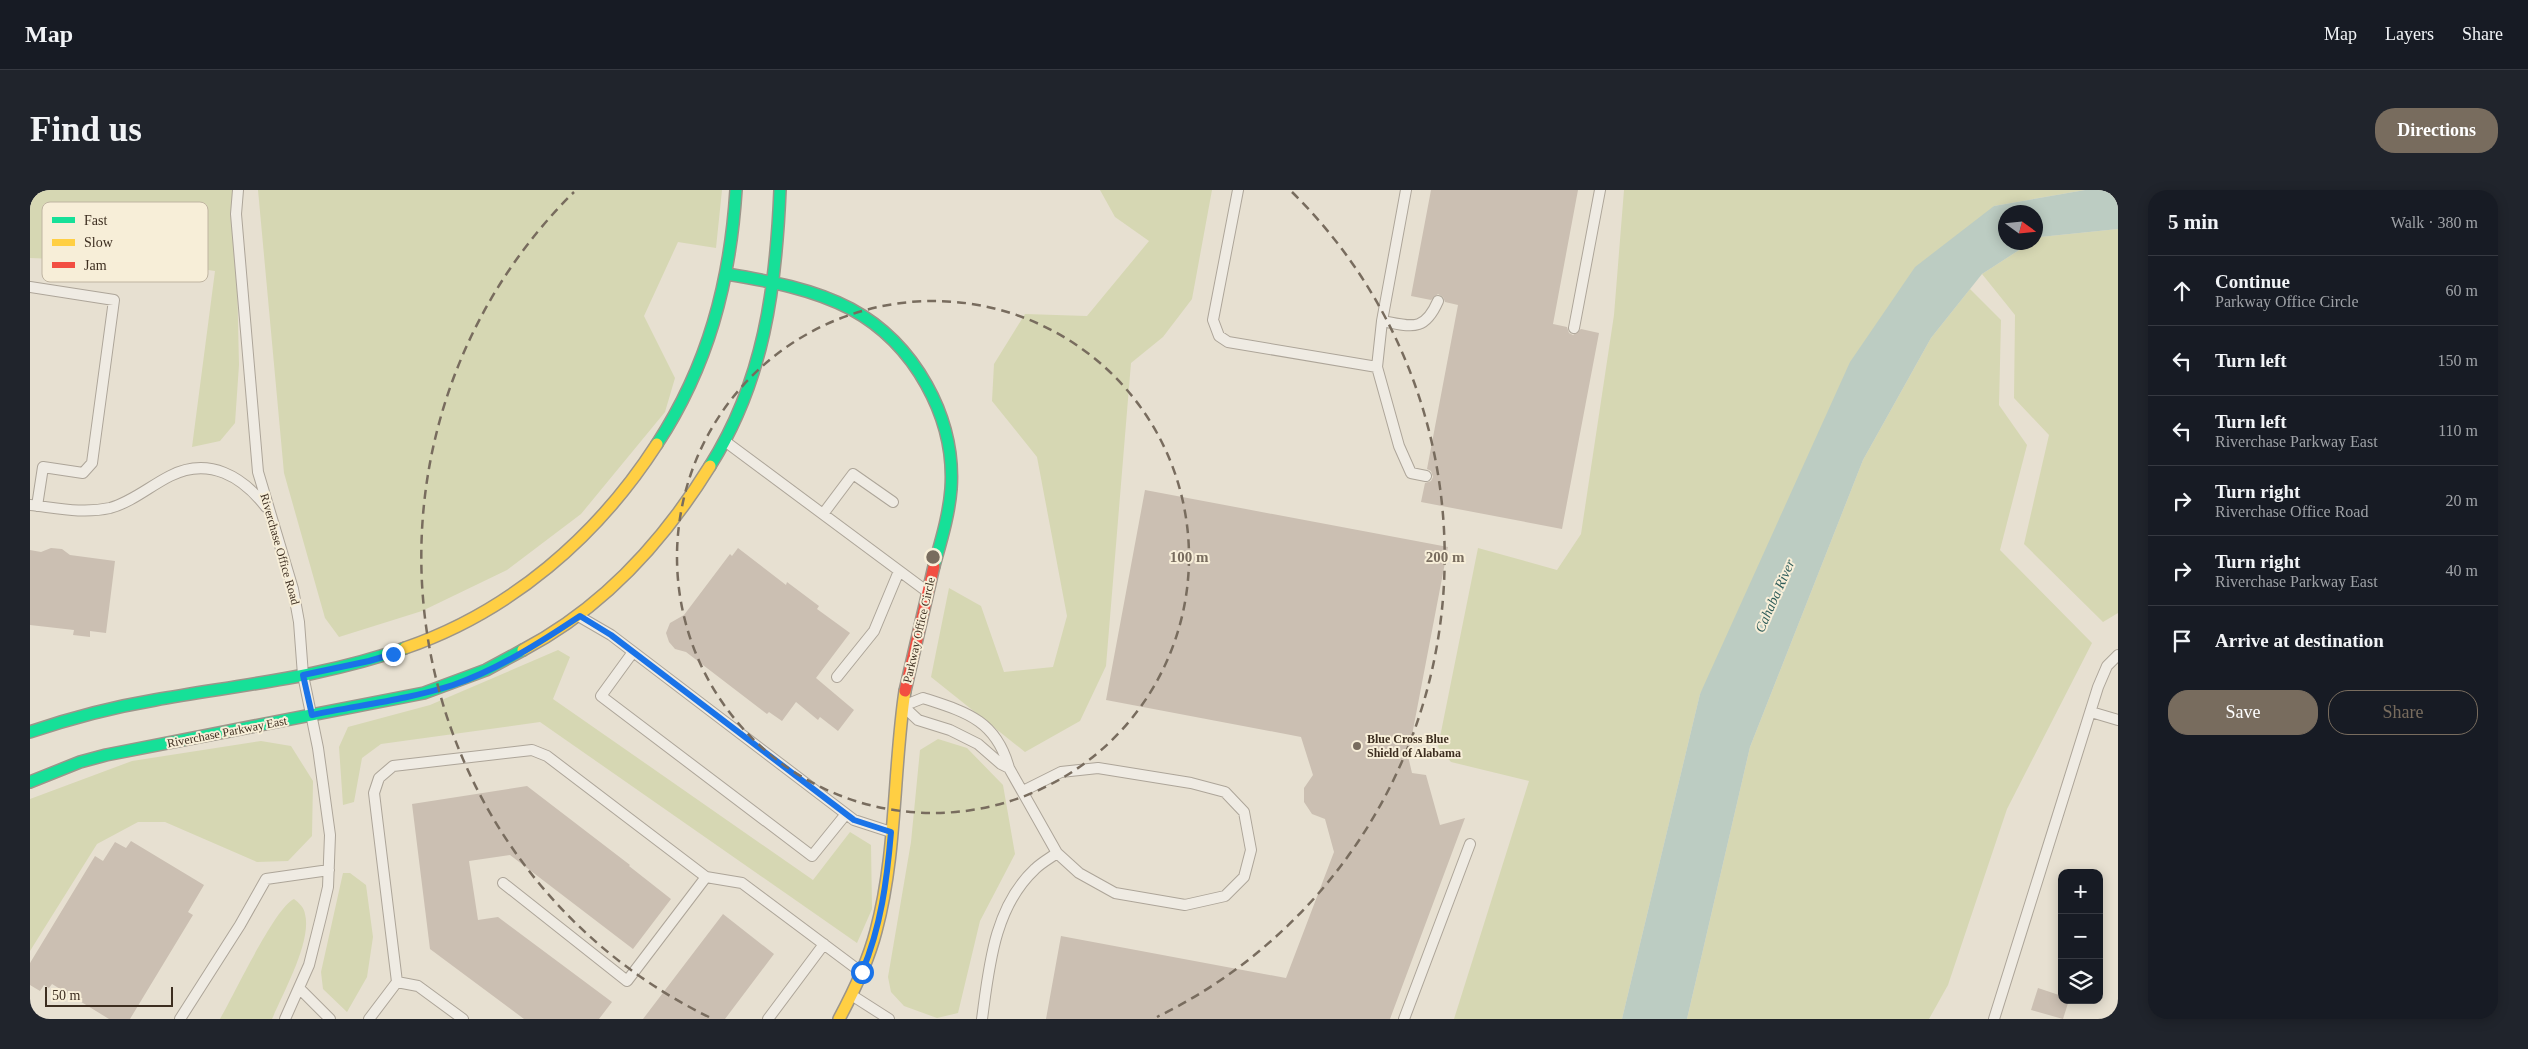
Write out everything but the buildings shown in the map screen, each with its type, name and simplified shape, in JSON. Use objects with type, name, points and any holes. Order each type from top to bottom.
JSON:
[{"type":"street","points":[[30,732],[82,714],[303,675],[369,661],[458,627],[532,582],[594,528],[628,489],[656,451],[682,405],[701,362],[722,299],[733,237],[736,190]]},
{"type":"street","name":"Riverchase Parkway East","points":[[30,782],[80,762],[106,755],[396,699],[455,684],[551,636],[580,616],[633,568],[669,530],[698,490],[726,442],[758,360],[765,333],[774,284],[780,190]]},
{"type":"street","name":"Parkway Office Circle","points":[[727,274],[816,295],[852,310],[875,325],[909,357],[933,394],[948,442],[952,482],[947,518],[928,592],[903,706],[887,880],[879,921],[862,972],[852,996],[839,1019]]},
{"type":"lane","name":"Riverchase Office Road","points":[[238,190],[236,214],[247,361],[258,472],[293,589],[299,622],[303,675],[328,805],[330,835],[329,870],[321,917],[309,965],[285,1019]]},
{"type":"lane","points":[[1238,190],[1213,320],[1219,336],[1228,342],[1377,367]]},
{"type":"lane","points":[[1406,190],[1382,321],[1377,367],[1399,446],[1411,473],[1426,476]]},
{"type":"lane","points":[[1574,328],[1600,190]]},
{"type":"lane","points":[[30,287],[114,300],[92,463],[83,473],[43,467],[34,506],[80,511],[110,508],[124,503],[172,474],[204,469],[217,470],[242,481],[252,489],[268,510]]},
{"type":"lane","points":[[1382,321],[1412,327],[1422,324],[1432,315],[1438,301]]},
{"type":"lane","points":[[726,442],[928,592]]},
{"type":"lane","points":[[822,514],[853,474],[893,502]]},
{"type":"lane","points":[[837,677],[874,631],[900,571]]},
{"type":"lane","points":[[580,616],[634,652],[854,820],[891,832]]},
{"type":"lane","points":[[634,652],[601,696],[812,856],[846,814]]},
{"type":"lane","points":[[1994,1019],[2091,712],[2107,666],[2118,655]]},
{"type":"lane","points":[[1009,768],[1001,764],[978,744],[950,730],[918,720],[903,706],[922,698],[957,709],[990,728],[1004,749],[1009,768],[1057,853],[1078,873],[1115,893],[1185,905],[1225,896],[1244,877],[1251,850],[1244,812],[1225,792],[1191,783],[1098,768],[1061,772],[1023,791]]},
{"type":"lane","points":[[2091,712],[2118,720]]},
{"type":"lane","points":[[369,1019],[397,982],[374,793],[379,778],[393,766],[532,750],[547,756],[706,877],[742,883],[862,972]]},
{"type":"lane","points":[[1404,1019],[1470,844]]},
{"type":"lane","points":[[982,1019],[989,965],[1002,919],[1013,895],[1035,868],[1057,853]]},
{"type":"lane","points":[[180,1019],[240,925],[266,878],[329,870]]},
{"type":"lane","points":[[503,883],[627,981],[706,877]]},
{"type":"lane","points":[[768,1019],[824,944]]},
{"type":"lane","points":[[397,982],[418,986],[462,1019]]},
{"type":"lane","points":[[299,988],[330,1019]]},
{"type":"lane","points":[[852,996],[889,1019]]},
{"type":"green space","points":[[30,190],[235,190],[239,365],[235,423],[220,441],[192,447],[215,271],[208,270],[208,202],[42,202],[42,258],[30,258]]},
{"type":"green space","points":[[258,190],[722,190],[716,248],[678,242],[644,316],[675,378],[665,412],[581,514],[507,570],[422,611],[339,637],[325,618],[284,473]]},
{"type":"green space","points":[[1100,190],[1212,190],[1192,299],[1163,337],[1131,363],[1106,666],[1080,721],[1025,752],[931,677],[949,588],[981,606],[1004,672],[1053,667],[1067,616],[1037,457],[992,401],[994,364],[1025,314],[1087,316],[1149,241],[1115,217]]},
{"type":"green space","points":[[1624,190],[2085,190],[1994,206],[1700,694],[1622,1019],[1454,1019],[1529,781],[1451,762],[1438,747],[1478,548],[1557,570],[1581,534],[1614,315]]},
{"type":"green space","points":[[2118,229],[2118,613],[2103,622],[2024,544],[2049,435],[2014,398],[2015,315],[1982,274],[2019,250],[2043,250],[2043,237]]},
{"type":"green space","points":[[1970,289],[2001,320],[1999,405],[2027,445],[2000,550],[2092,643],[2007,809],[1948,985],[1929,1019],[1687,1019],[1750,747],[1863,460],[1931,338]]},
{"type":"green space","points":[[558,650],[570,657],[553,699],[813,880],[850,832],[871,845],[872,909],[857,943],[540,722],[381,744],[362,758],[354,802],[343,805],[339,747],[348,727],[430,705]]},
{"type":"green space","points":[[938,739],[967,748],[1003,785],[1015,854],[980,921],[958,1013],[937,1018],[904,1006],[891,992],[888,977],[911,842],[920,750]]},
{"type":"green space","points":[[261,741],[291,746],[313,781],[312,836],[288,861],[257,862],[165,822],[138,822],[97,844],[30,951],[30,799],[132,761]]},
{"type":"green space","points":[[343,873],[350,873],[366,885],[373,937],[367,977],[347,1012],[323,989],[321,972]]},
{"type":"green space","points":[[294,899],[301,905],[304,912],[306,925],[304,938],[296,966],[272,1019],[220,1019],[276,918]]},
{"type":"water","points":[[2085,190],[2118,190],[2118,229],[2043,237],[2043,205],[2000,205]]},
{"type":"water","name":"Cahaba River","points":[[1998,205],[1998,250],[2019,250],[1982,274],[1931,338],[1863,460],[1750,747],[1687,1019],[1622,1019],[1700,694],[1850,362],[1915,267],[1994,206]]},
{"type":"traffic: fast","points":[[657,444],[675,415],[690,384],[703,354],[713,323],[722,291],[728,258],[736,190]]},
{"type":"traffic: fast","points":[[710,466],[728,434],[743,401],[764,333],[775,263],[780,190]]},
{"type":"traffic: fast","points":[[727,274],[806,291],[851,309],[874,324],[894,341],[912,362],[938,409],[946,435],[951,462],[951,489],[948,508],[934,566]]},
{"type":"traffic: fast","points":[[30,732],[124,706],[312,673],[374,658],[405,648]]},
{"type":"traffic: fast","points":[[30,782],[80,762],[106,755],[424,693],[486,670],[523,650]]},
{"type":"traffic: slow","points":[[405,648],[444,633],[480,614],[515,592],[548,567],[579,540],[607,510],[657,444]]},
{"type":"traffic: slow","points":[[523,650],[579,614],[629,571],[672,521],[710,466]]},
{"type":"traffic: slow","points":[[839,1019],[865,965],[883,902],[888,872],[905,691]]},
{"type":"traffic: jam","points":[[905,691],[934,566]]},
{"type":"place","name":"Blue Cross Blue Shield of Alabama","points":[[1357,746]]},
{"type":"route","points":[[393,654],[336,669],[303,675],[312,715],[424,693],[455,684],[551,636],[580,616],[611,635],[854,820],[891,832],[887,880],[879,921],[862,972]]}]
